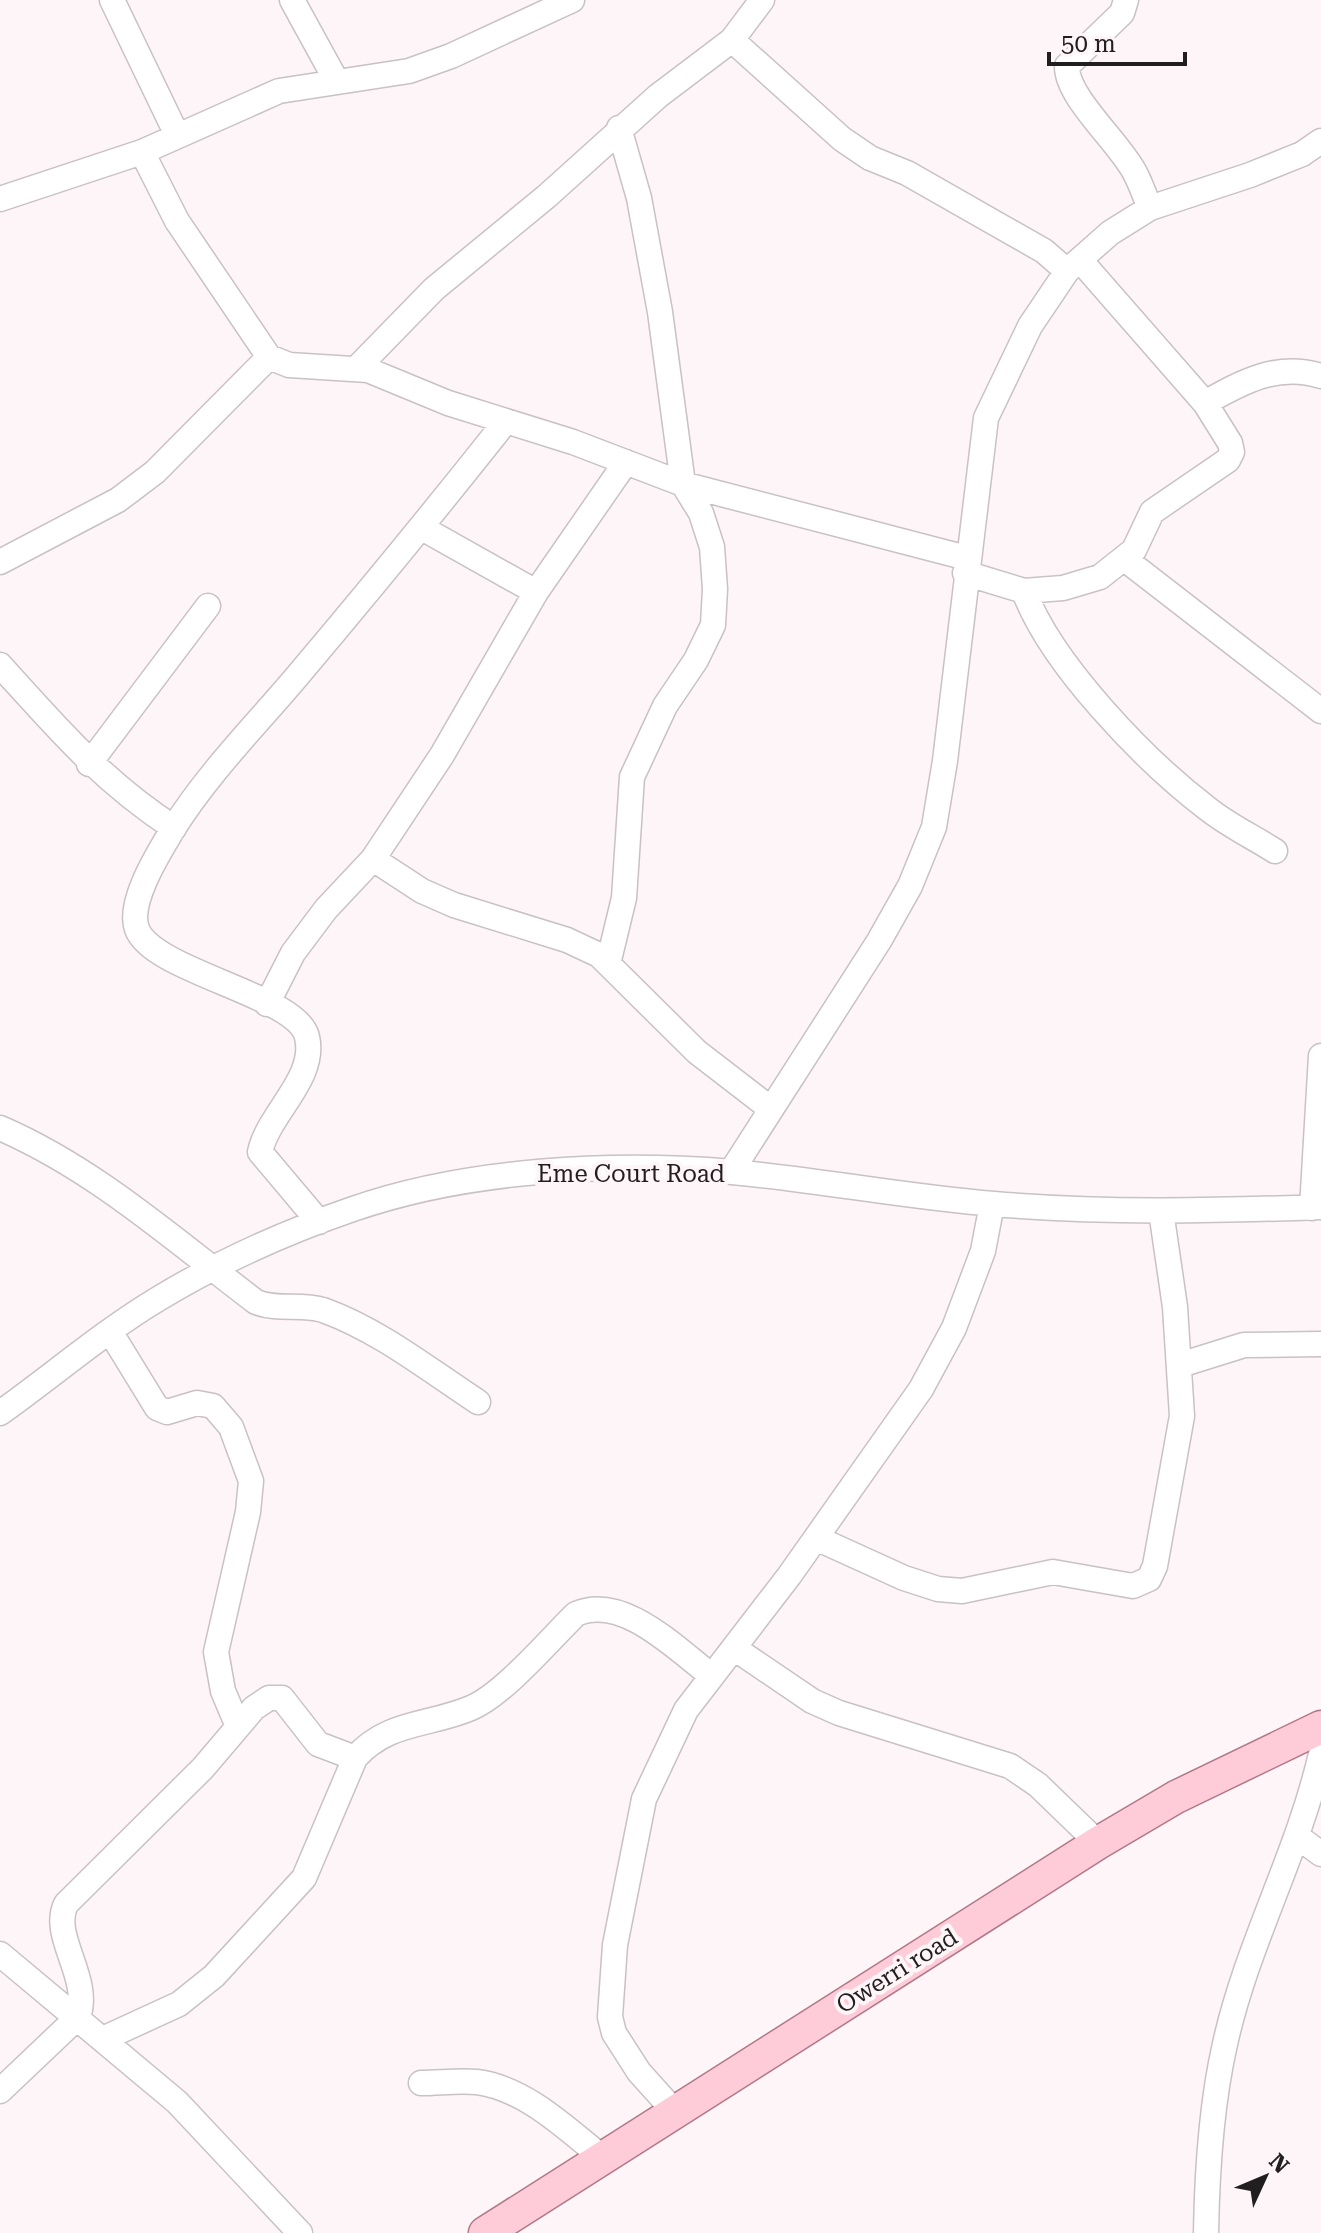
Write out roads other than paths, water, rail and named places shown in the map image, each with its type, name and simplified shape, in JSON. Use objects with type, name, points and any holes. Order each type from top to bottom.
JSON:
[{"type":"main road","name":"Owerri road","points":[[485,2233],[1098,1843],[1176,1797],[1321,1727]]},
{"type":"street","points":[[112,0],[177,135]]},
{"type":"street","points":[[292,0],[337,82]]},
{"type":"street","points":[[1,197],[142,152],[279,91],[409,71],[451,56],[572,0]]},
{"type":"street","points":[[356,369],[434,289],[547,196],[619,128],[732,40],[762,0]]},
{"type":"street","points":[[1126,0],[1122,13],[1067,66],[1067,76],[1075,93],[1135,172],[1150,208]]},
{"type":"street","points":[[142,152],[177,221],[269,357],[289,365],[356,369],[383,375],[448,403],[683,484],[966,566],[1024,591],[1063,588],[1100,577],[1126,560],[1152,512],[1228,460],[1232,452],[1230,443],[1205,403],[1074,265],[907,173],[870,158],[842,139],[732,40]]},
{"type":"street","points":[[608,964],[624,898],[632,777],[665,706],[696,660],[713,625],[712,547],[701,513],[683,484],[639,198],[619,128]]},
{"type":"street","points":[[731,1172],[879,941],[910,886],[934,827],[945,761],[986,418],[1030,326],[1074,265],[1110,233],[1150,208],[1250,175],[1302,154],[1321,141]]},
{"type":"street","points":[[0,562],[118,500],[155,472],[269,357]]},
{"type":"street","points":[[1205,403],[1241,383],[1279,370],[1321,376]]},
{"type":"street","points":[[319,1222],[260,1152],[263,1137],[300,1078],[309,1049],[307,1033],[295,1021],[267,1004],[163,954],[144,940],[136,928],[136,913],[145,879],[197,795],[422,528],[506,421]]},
{"type":"street","points":[[267,1004],[293,953],[326,909],[373,859],[463,722],[536,592],[626,462]]},
{"type":"street","points":[[422,528],[536,592]]},
{"type":"street","points":[[1126,560],[1321,711]]},
{"type":"street","points":[[1024,591],[1033,616],[1061,658],[1155,764],[1209,810],[1275,851]]},
{"type":"street","points":[[89,764],[208,606]]},
{"type":"street","points":[[0,665],[89,764],[130,799],[174,828]]},
{"type":"street","points":[[373,859],[422,891],[454,905],[567,940],[599,955],[697,1052],[771,1109]]},
{"type":"street","points":[[1317,1208],[1321,1056]]},
{"type":"street","points":[[0,1128],[67,1162],[256,1302],[271,1308],[320,1309],[343,1319],[400,1351],[478,1402]]},
{"type":"street","name":"Eme Court Road","points":[[0,1413],[156,1300],[213,1269],[356,1208],[434,1188],[570,1170],[731,1172],[992,1204],[1161,1211],[1317,1208]]},
{"type":"street","points":[[675,2112],[639,2072],[614,2033],[610,1993],[615,1945],[644,1799],[686,1710],[816,1538],[921,1389],[954,1328],[983,1251],[992,1204]]},
{"type":"street","points":[[816,1538],[904,1578],[938,1589],[962,1591],[1053,1572],[1133,1586],[1149,1579],[1155,1566],[1167,1490],[1178,1454],[1182,1416],[1180,1365],[1161,1211]]},
{"type":"street","points":[[111,1333],[157,1408],[167,1412],[197,1403],[213,1406],[231,1427],[251,1481],[248,1512],[216,1652],[223,1691],[237,1724]]},
{"type":"street","points":[[1180,1365],[1244,1345],[1321,1344]]},
{"type":"street","points":[[105,2038],[179,2004],[214,1976],[304,1878],[355,1758],[367,1745],[397,1727],[472,1708],[495,1693],[576,1614],[590,1608],[605,1609],[641,1623],[712,1676]]},
{"type":"street","points":[[734,1648],[826,1707],[1010,1766],[1038,1785],[1098,1843]]},
{"type":"street","points":[[0,2091],[78,2017],[84,2002],[62,1922],[66,1904],[203,1768],[237,1724],[269,1698],[282,1698],[318,1744],[355,1758]]},
{"type":"street","points":[[1206,2233],[1207,2175],[1224,2045],[1245,1976],[1298,1837],[1321,1754]]},
{"type":"street","points":[[1298,1837],[1321,1854]]},
{"type":"street","points":[[0,1954],[105,2038],[177,2102],[300,2233]]},
{"type":"street","points":[[421,2083],[479,2082],[514,2094],[553,2118],[603,2158]]}]
